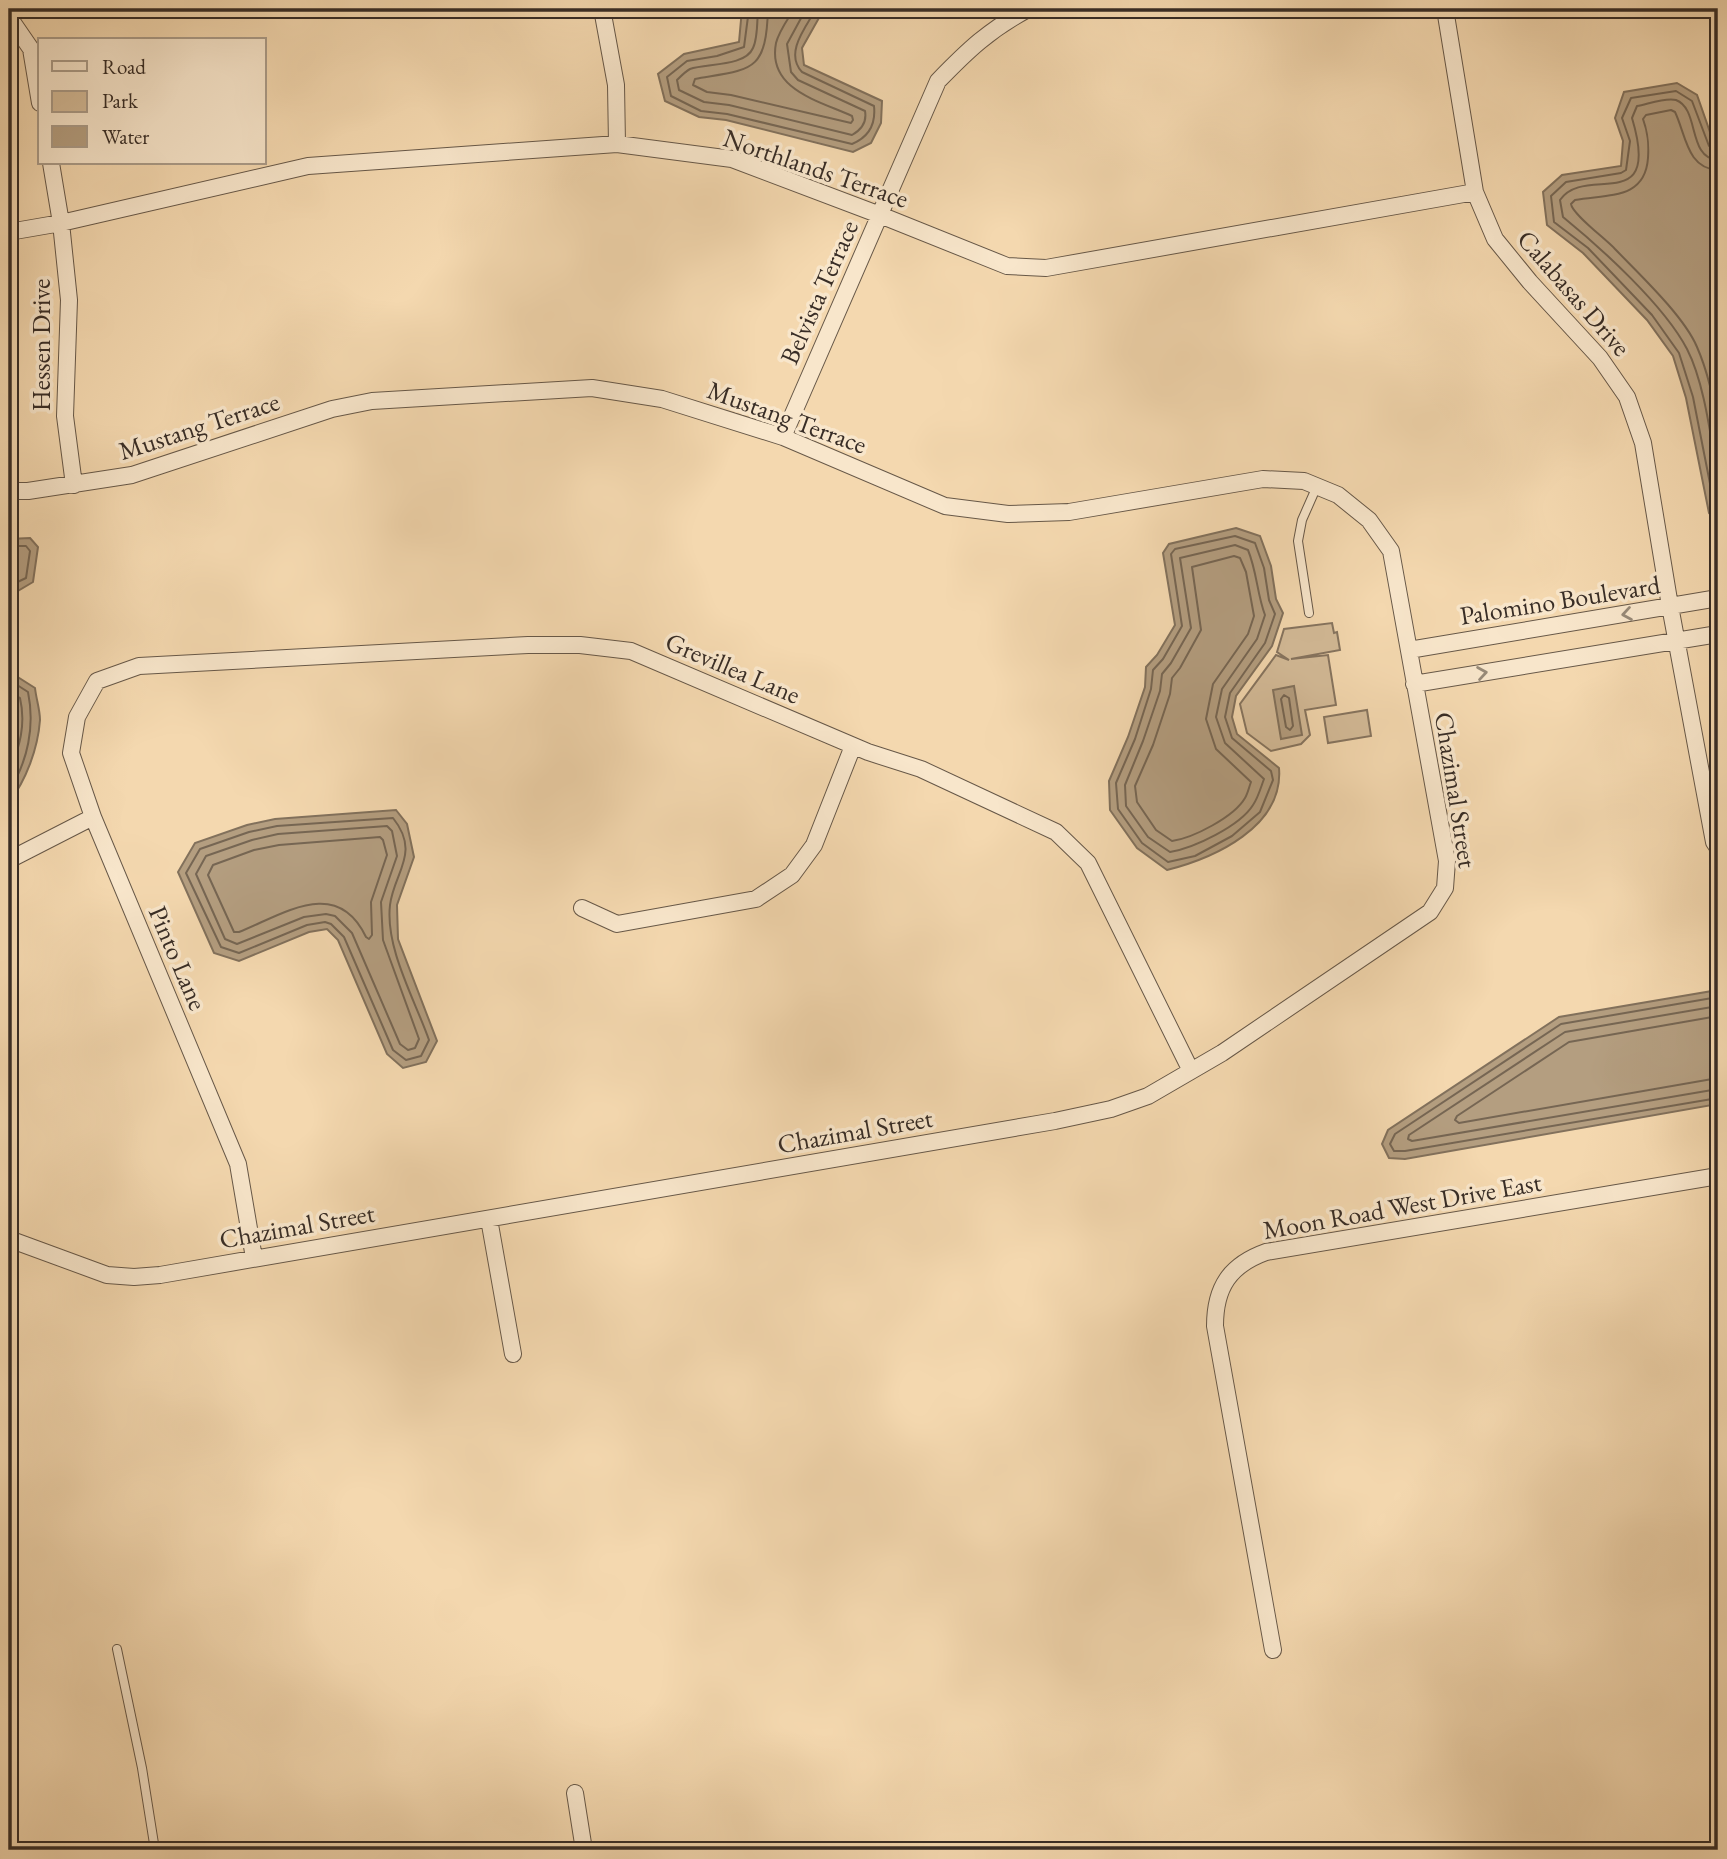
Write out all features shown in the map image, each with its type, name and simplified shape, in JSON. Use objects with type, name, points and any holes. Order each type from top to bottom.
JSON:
[{"type":"street","points":[[602,9],[616,85],[617,144]]},
{"type":"street","name":"Belvista Terrace","points":[[783,437],[938,81],[980,39],[998,25],[1028,9]]},
{"type":"street","name":"Calabasas Drive","points":[[1445,9],[1475,192],[1495,239],[1530,282],[1600,358],[1627,397],[1643,443],[1676,641],[1714,842],[1718,848]]},
{"type":"street","points":[[9,17],[31,48],[38,91]]},
{"type":"street","name":"Northlands Terrace","points":[[9,232],[61,223],[308,166],[617,144],[732,159],[1007,266],[1046,268],[1475,192]]},
{"type":"street","name":"Hessen Drive","points":[[51,164],[69,300],[65,416],[74,485]]},
{"type":"street","name":"Mustang Terrace","points":[[9,491],[74,485],[132,475],[332,409],[372,401],[592,388],[662,399],[783,437],[945,506],[1008,514],[1069,512],[1264,479],[1304,481],[1338,495],[1369,520],[1391,551],[1414,684]]},
{"type":"street","name":"Palomino Boulevard","points":[[1409,650],[1718,598]]},
{"type":"street","points":[[1414,684],[1718,634]]},
{"type":"street","name":"Grevillea Lane","points":[[97,681],[139,666],[528,645],[580,645],[631,651],[853,746],[921,769],[1056,832],[1088,863],[1191,1071]]},
{"type":"street","name":"Pinto Lane","points":[[97,681],[77,717],[72,753],[93,817],[238,1164],[254,1258]]},
{"type":"street","name":"Chazimal Street","points":[[9,1239],[107,1275],[160,1275],[1097,1112],[1148,1096],[1222,1053],[1430,912],[1445,888],[1447,862],[1414,684]]},
{"type":"street","points":[[582,908],[617,924],[756,898],[792,875],[814,845],[853,746]]},
{"type":"street","points":[[9,860],[93,817]]},
{"type":"street","name":"Moon Road West Drive East","points":[[1273,1650],[1215,1326],[1217,1298],[1237,1266],[1266,1252],[1718,1176]]},
{"type":"street","points":[[489,1219],[513,1353]]},
{"type":"street","points":[[575,1793],[584,1850]]},
{"type":"lane","points":[[1309,613],[1298,541],[1302,520],[1317,486]]},
{"type":"lane","points":[[117,1648],[142,1768],[155,1850]]},
{"type":"green space","points":[[1332,623],[1334,633],[1337,632],[1340,650],[1291,659],[1328,655],[1336,705],[1305,710],[1310,735],[1301,744],[1271,751],[1247,733],[1240,704],[1276,655],[1289,660],[1277,652],[1284,629]]},
{"type":"green space","points":[[1367,710],[1371,736],[1328,743],[1324,717]]},
{"type":"water","points":[[742,9],[824,9],[802,48],[804,65],[882,101],[881,123],[871,143],[853,152],[726,120],[699,117],[665,101],[658,74],[684,54],[739,42]]},
{"type":"water","points":[[1677,83],[1697,95],[1718,155],[1718,522],[1709,513],[1686,398],[1673,356],[1647,320],[1583,253],[1547,225],[1543,192],[1562,175],[1621,166],[1623,141],[1615,118],[1624,92]]},
{"type":"water","points":[[1236,528],[1260,536],[1271,566],[1276,599],[1283,613],[1272,646],[1236,696],[1232,717],[1237,734],[1279,768],[1278,789],[1270,807],[1258,823],[1242,837],[1205,857],[1167,870],[1137,848],[1110,810],[1109,781],[1145,687],[1146,667],[1157,655],[1175,625],[1163,553],[1169,544]]},
{"type":"water","points":[[30,538],[38,547],[33,582],[9,593],[9,539]]},
{"type":"water","points":[[9,676],[16,676],[35,688],[40,720],[30,764],[9,802]]},
{"type":"water","points":[[1294,686],[1302,735],[1281,739],[1273,690]]},
{"type":"water","points":[[396,810],[407,824],[414,857],[397,905],[398,939],[437,1041],[426,1062],[403,1068],[387,1054],[338,940],[327,929],[309,932],[239,961],[214,953],[178,872],[195,843],[247,825],[275,819]]},
{"type":"water","points":[[1718,990],[1718,1104],[1405,1159],[1389,1158],[1382,1144],[1388,1130],[1559,1017]]}]
